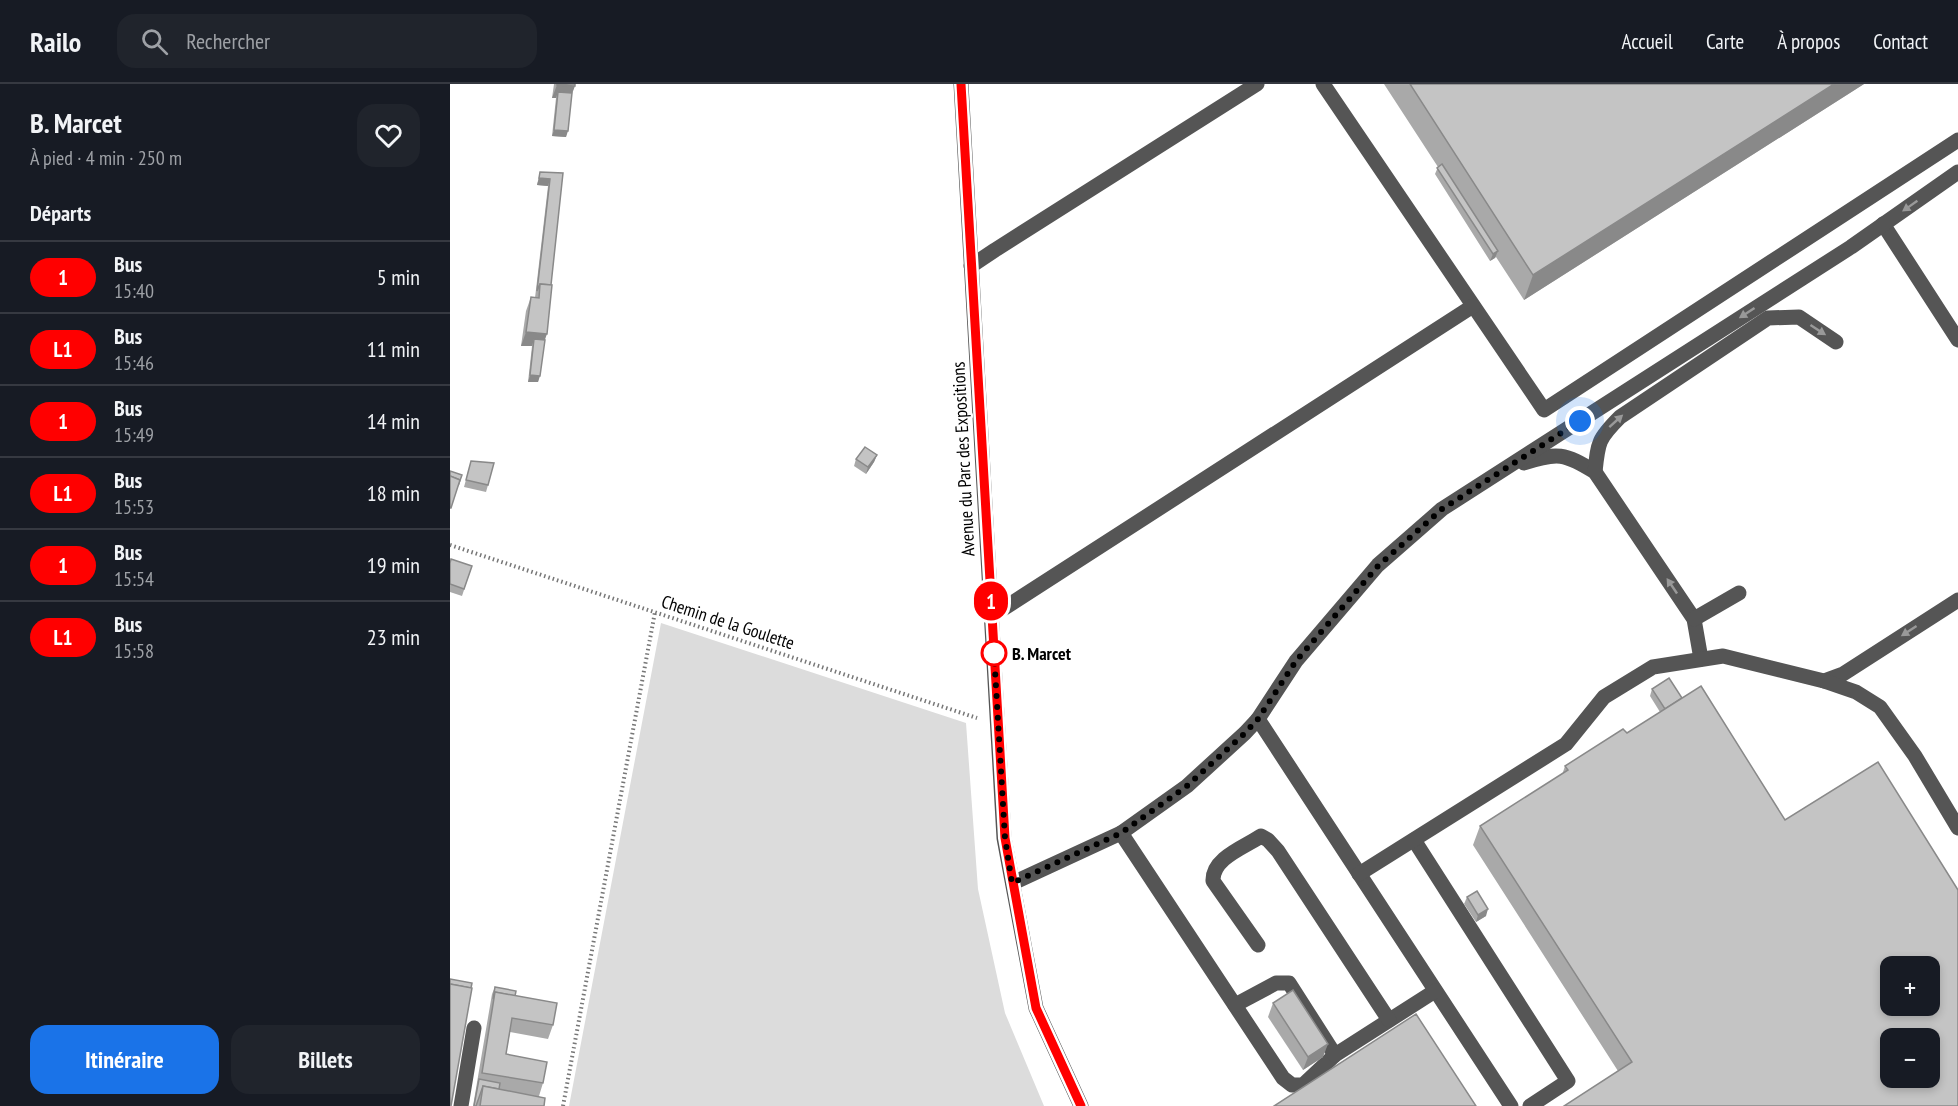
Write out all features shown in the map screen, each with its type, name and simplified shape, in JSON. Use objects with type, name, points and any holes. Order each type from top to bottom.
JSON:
[{"type":"street","name":"Avenue du Parc des Expositions","points":[[961,84],[1005,838],[1036,1008],[1081,1106]]},
{"type":"street","points":[[971,266],[1257,84]]},
{"type":"street","points":[[1323,84],[1544,410],[1958,140]]},
{"type":"street","points":[[1012,883],[1121,833],[1187,786],[1258,719],[1296,661],[1378,566],[1442,509],[1883,224],[1958,172]]},
{"type":"street","points":[[1883,224],[1958,340]]},
{"type":"street","points":[[992,616],[1473,306]]},
{"type":"street","points":[[1595,472],[1597,449],[1603,434],[1620,417],[1767,318],[1799,317],[1836,342]]},
{"type":"street","points":[[1502,470],[1550,455],[1576,460],[1595,472],[1694,619],[1701,659]]},
{"type":"street","points":[[1694,619],[1739,593]]},
{"type":"street","points":[[1824,681],[1842,674],[1958,600]]},
{"type":"street","points":[[1359,874],[1566,744],[1604,697],[1653,667],[1723,656],[1824,681],[1856,692],[1880,707],[1915,756],[1958,828]]},
{"type":"street","points":[[1258,719],[1511,1106]]},
{"type":"street","points":[[1121,833],[1283,1078],[1292,1085],[1303,1085],[1335,1055],[1435,991]]},
{"type":"street","points":[[1258,945],[1213,880],[1213,872],[1217,864],[1261,836],[1278,851],[1389,1020]]},
{"type":"street","points":[[1414,840],[1568,1081],[1530,1106]]},
{"type":"street","points":[[1234,1005],[1276,983],[1289,983],[1335,1055]]},
{"type":"street","points":[[461,1106],[474,1028]]},
{"type":"path","name":"Chemin de la Goulette","points":[[450,545],[998,724]]},
{"type":"path","points":[[562,1106],[655,612]]},
{"type":"shaded area","points":[[661,623],[966,723],[978,889],[1005,1013],[1044,1106],[569,1106]]},
{"type":"building","points":[[575,84],[575,86],[557,85]]},
{"type":"building","points":[[1410,84],[1834,84],[1533,275]]},
{"type":"building","points":[[558,92],[572,93],[568,131],[554,130]]},
{"type":"building","points":[[1442,164],[1498,251],[1493,254],[1437,168]]},
{"type":"building","points":[[540,172],[563,173],[551,285],[540,284],[537,291],[550,179],[539,178]]},
{"type":"building","points":[[540,284],[552,285],[547,334],[526,332],[531,297],[539,298]]},
{"type":"building","points":[[534,339],[545,340],[540,376],[530,375]]},
{"type":"building","points":[[865,447],[877,455],[868,467],[856,459]]},
{"type":"building","points":[[471,461],[494,463],[488,485],[466,480]]},
{"type":"building","points":[[450,471],[462,475],[458,486],[460,480],[450,476]]},
{"type":"building","points":[[450,476],[460,480],[451,508],[450,508]]},
{"type":"building","points":[[451,559],[472,566],[464,589],[450,584]]},
{"type":"building","points":[[1669,678],[1682,698],[1665,709],[1652,689]]},
{"type":"building","points":[[1701,686],[1785,820],[1878,762],[1958,890],[1958,1106],[1564,1106],[1632,1062],[1480,826],[1568,770],[1565,766],[1623,729],[1627,733]]},
{"type":"building","points":[[1477,891],[1488,909],[1478,915],[1467,897]]},
{"type":"building","points":[[450,979],[472,983],[471,988],[450,984]]},
{"type":"building","points":[[450,984],[472,988],[451,1106],[450,1106]]},
{"type":"building","points":[[495,987],[516,991],[515,996],[495,992],[493,999]]},
{"type":"building","points":[[1293,990],[1328,1044],[1308,1057],[1273,1003]]},
{"type":"building","points":[[495,992],[557,1003],[553,1025],[512,1018],[506,1054],[547,1062],[543,1083],[482,1073]]},
{"type":"building","points":[[1416,1014],[1476,1106],[1274,1106]]},
{"type":"building","points":[[479,1079],[500,1083],[499,1089],[483,1086],[476,1106],[474,1106]]},
{"type":"building","points":[[483,1086],[545,1098],[544,1106],[480,1106]]},
{"type":"bus line","name":"1","points":[[961,84],[1005,838],[1036,1008],[1081,1106]]},
{"type":"place","name":"B. Marcet","points":[[994,653]]},
{"type":"route","points":[[994,653],[1005,838],[1012,883],[1121,833],[1187,786],[1258,719],[1296,661],[1378,566],[1442,509],[1580,421]]}]
